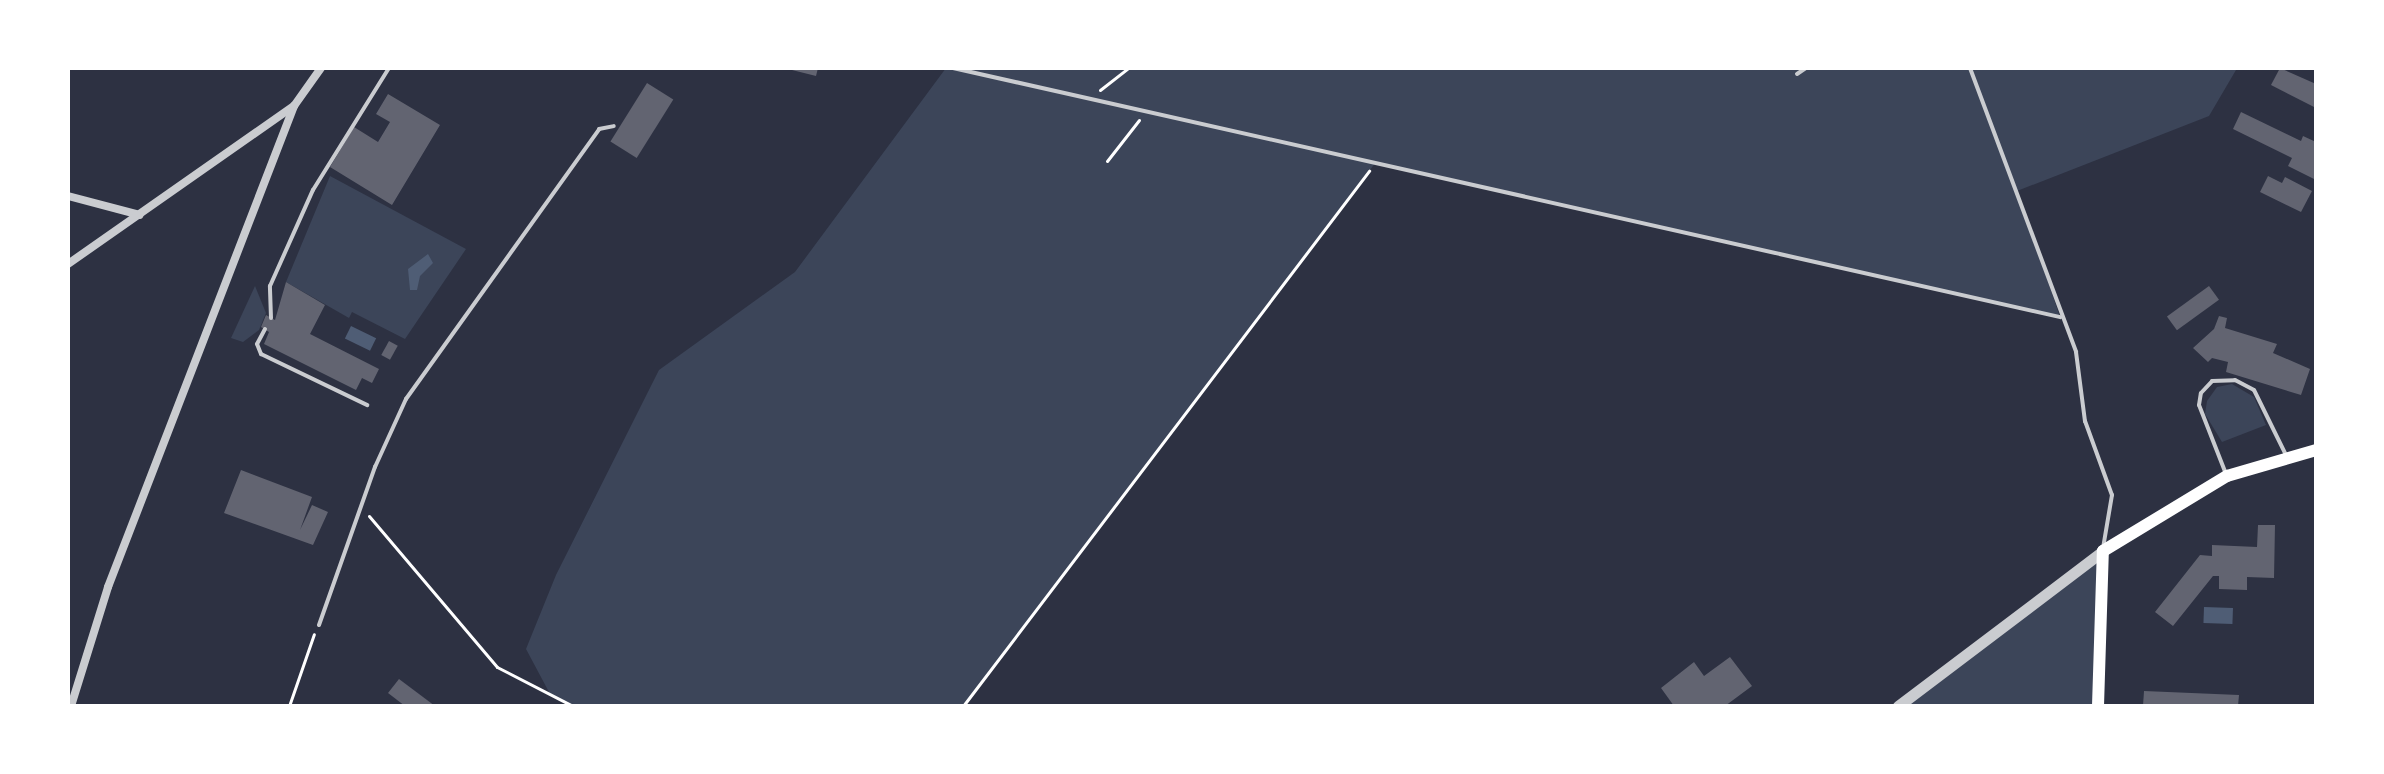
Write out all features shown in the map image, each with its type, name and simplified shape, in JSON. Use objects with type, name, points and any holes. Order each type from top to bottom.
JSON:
[{"type":"main road","points":[[2098,706],[2103,551],[2227,476],[2286,455],[2316,450]]},
{"type":"street","points":[[71,706],[108,587],[294,106],[321,68]]},
{"type":"street","points":[[68,264],[294,106]]},
{"type":"street","points":[[68,196],[140,215]]},
{"type":"street","points":[[1898,706],[2103,551]]},
{"type":"lane","points":[[271,318],[270,286],[313,190],[389,68]]},
{"type":"lane","points":[[591,68],[597,68]]},
{"type":"lane","points":[[953,68],[2060,317]]},
{"type":"lane","points":[[1797,74],[1806,68]]},
{"type":"lane","points":[[1970,68],[2060,317],[2076,352],[2098,467],[2112,495],[2103,551]]},
{"type":"lane","points":[[319,625],[361,507],[406,399],[599,129],[614,126]]},
{"type":"lane","points":[[265,329],[257,344],[261,354],[367,405]]},
{"type":"lane","points":[[2227,476],[2199,405],[2212,381],[2235,380],[2254,390],[2286,455]]},
{"type":"path","points":[[1091,97],[1128,68]]},
{"type":"path","points":[[1107,161],[1147,110]]},
{"type":"path","points":[[963,706],[1376,162]]},
{"type":"path","points":[[361,507],[497,667],[573,706]]},
{"type":"path","points":[[289,706],[319,625]]},
{"type":"shaded area","points":[[946,68],[2244,68],[2236,70],[2209,116],[2017,191],[2060,317],[1376,162],[963,706],[573,706],[550,694],[526,649],[556,575],[659,370],[795,272]]},
{"type":"shaded area","points":[[330,176],[466,249],[405,339],[352,312],[349,318],[286,282]]},
{"type":"shaded area","points":[[428,254],[433,263],[420,276],[417,290],[410,290],[408,269]]},
{"type":"shaded area","points":[[255,286],[266,313],[259,330],[243,342],[231,338]]},
{"type":"shaded area","points":[[351,326],[376,338],[370,351],[345,339]]},
{"type":"shaded area","points":[[2232,384],[2254,397],[2266,425],[2222,442],[2205,414],[2207,401],[2217,387]]},
{"type":"shaded area","points":[[2103,551],[2098,706],[1898,706]]},
{"type":"shaded area","points":[[2204,607],[2233,608],[2232,624],[2203,623]]},
{"type":"building","points":[[784,68],[818,68],[816,76]]},
{"type":"building","points":[[2280,68],[2316,84],[2316,108],[2271,85]]},
{"type":"building","points":[[647,83],[673,99],[637,158],[610,142]]},
{"type":"building","points":[[388,94],[440,125],[392,205],[330,167],[354,127],[378,142],[390,122],[376,114]]},
{"type":"building","points":[[2241,112],[2301,141],[2303,136],[2316,142],[2316,180],[2288,166],[2292,158],[2233,129]]},
{"type":"building","points":[[2268,176],[2282,183],[2285,177],[2312,191],[2301,212],[2260,192]]},
{"type":"building","points":[[286,282],[325,305],[310,334],[379,369],[372,383],[362,378],[356,390],[264,344],[269,332],[261,327],[266,315],[275,320]]},
{"type":"building","points":[[2209,286],[2219,300],[2177,330],[2167,317]]},
{"type":"building","points":[[2219,316],[2227,318],[2225,328],[2277,344],[2273,353],[2310,369],[2301,395],[2226,372],[2228,362],[2212,358],[2208,362],[2193,348],[2214,329]]},
{"type":"building","points":[[389,341],[398,346],[390,360],[381,355]]},
{"type":"building","points":[[241,470],[312,497],[300,530],[312,505],[328,512],[313,545],[224,513]]},
{"type":"building","points":[[2258,525],[2275,525],[2274,578],[2247,577],[2247,590],[2219,589],[2219,576],[2213,576],[2173,626],[2155,612],[2200,555],[2212,556],[2212,545],[2257,547]]},
{"type":"building","points":[[1730,657],[1752,686],[1725,706],[1674,706],[1661,688],[1694,662],[1704,676]]},
{"type":"building","points":[[399,679],[435,706],[405,706],[388,693]]},
{"type":"building","points":[[2144,691],[2239,695],[2238,706],[2143,706]]}]
